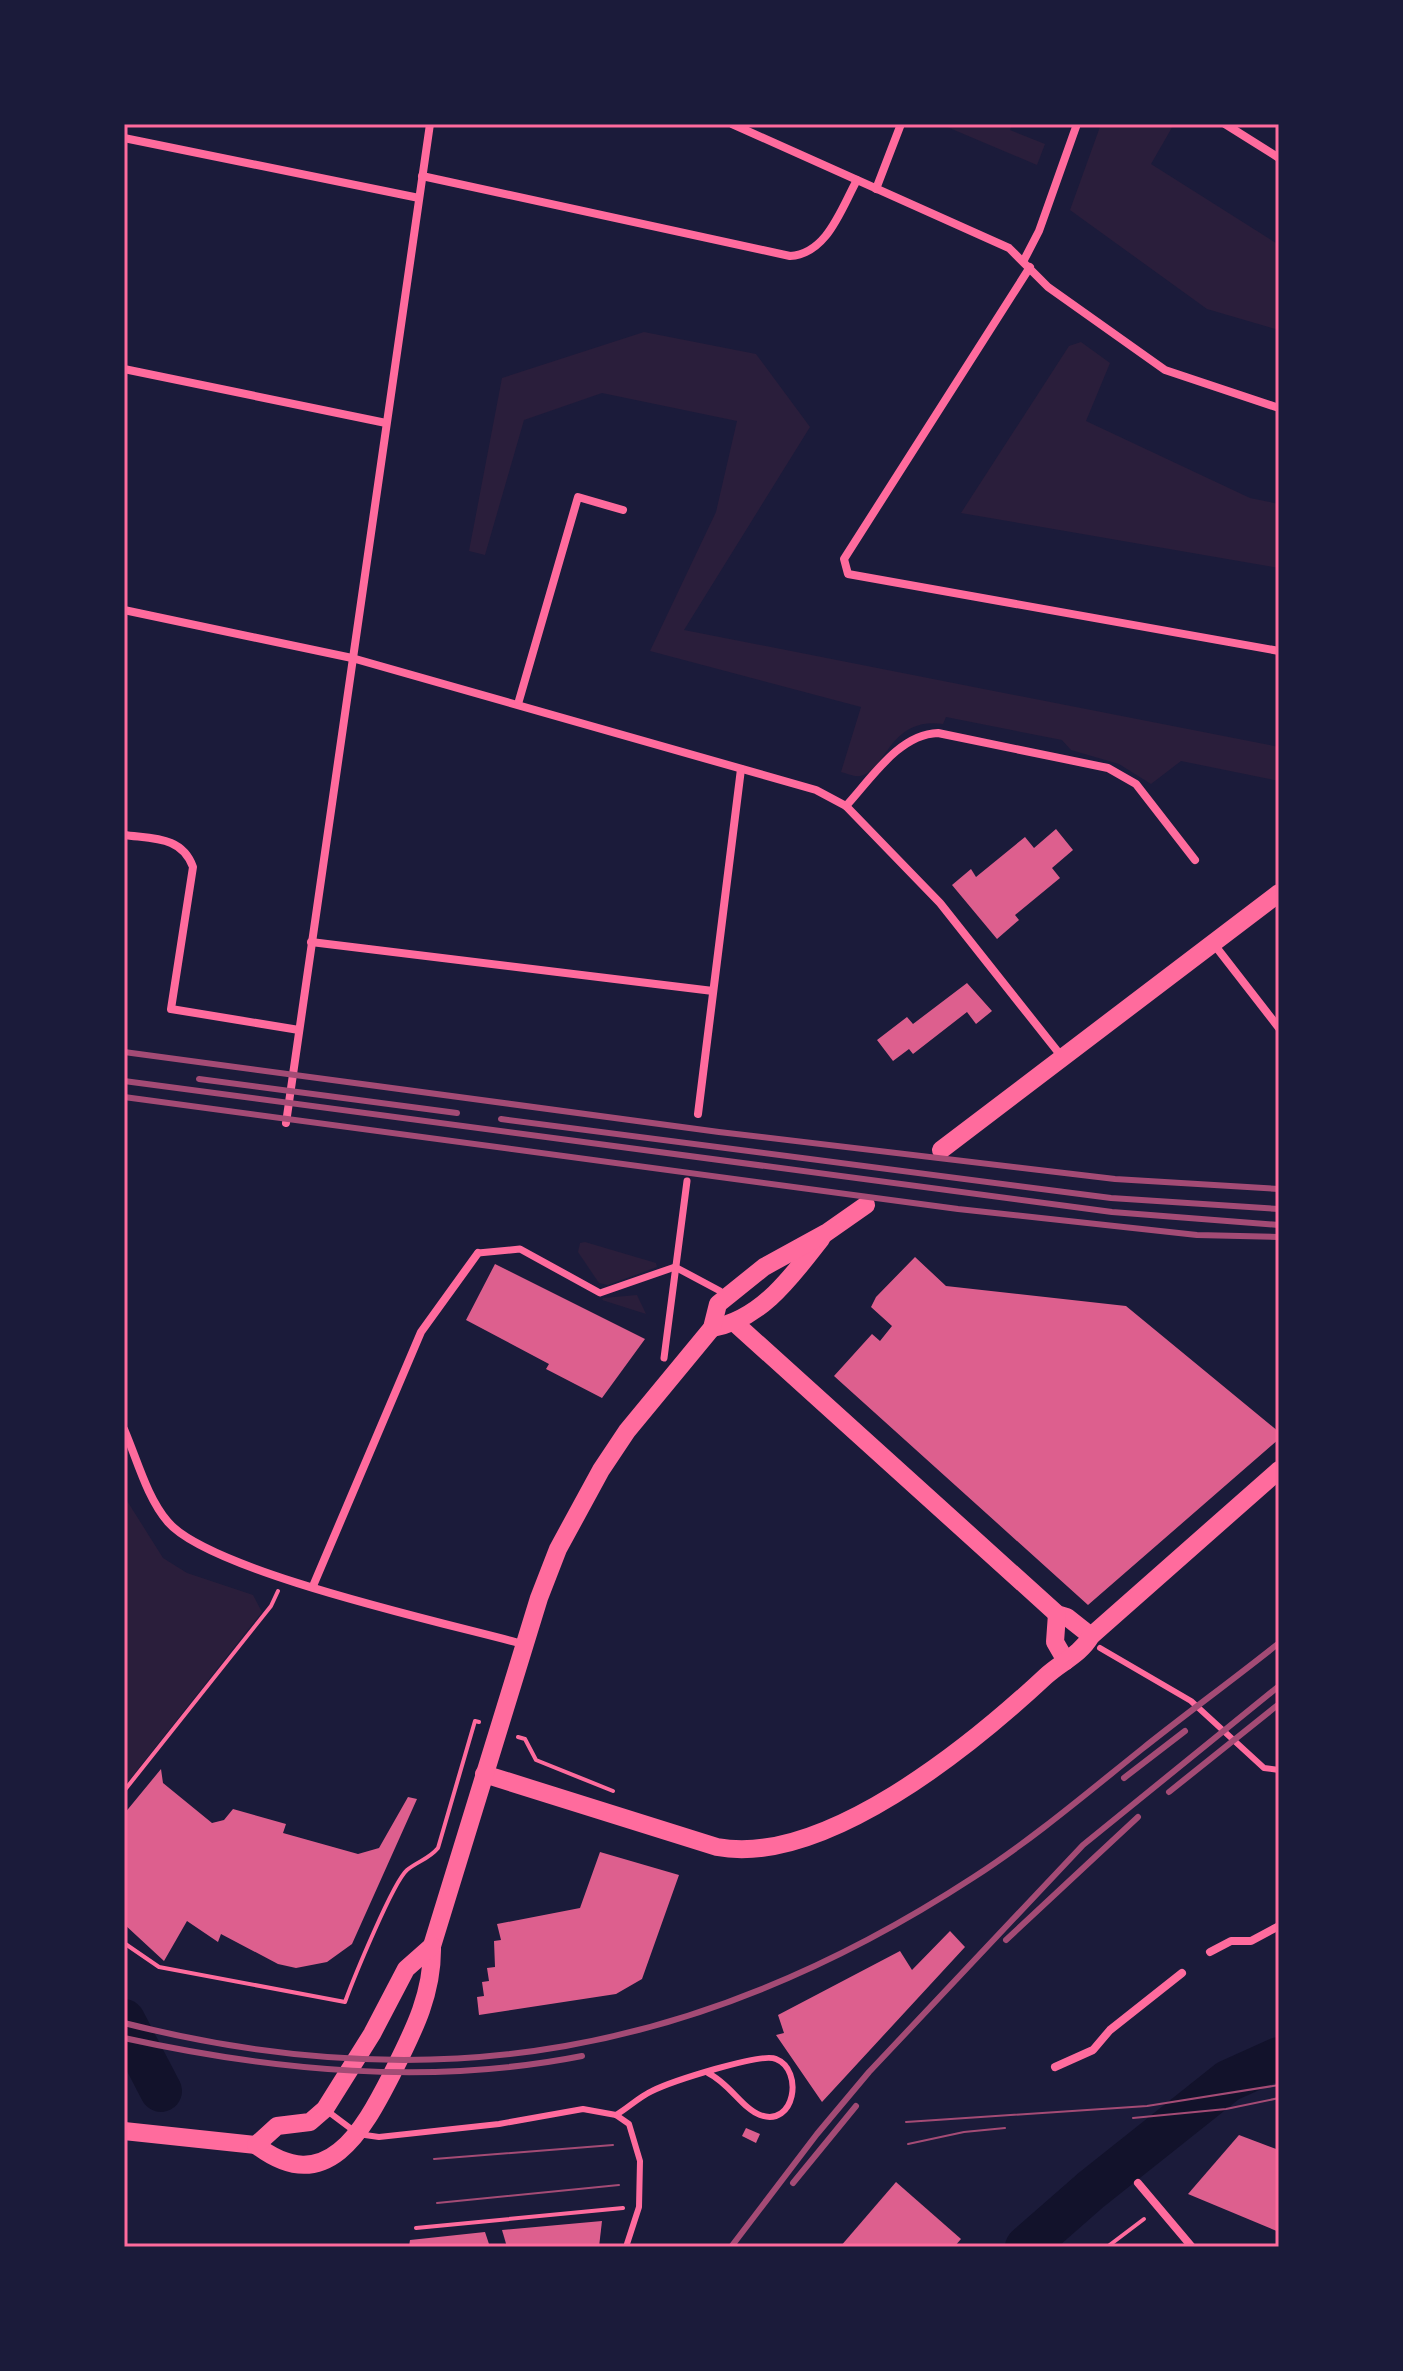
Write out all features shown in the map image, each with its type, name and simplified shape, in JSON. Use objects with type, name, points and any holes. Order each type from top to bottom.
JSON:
[{"type":"main road","points":[[941,1150],[1279,893]]},
{"type":"main road","points":[[124,2131],[256,2145],[279,2163],[301,2164],[332,2156],[358,2134],[423,2008],[430,1985],[432,1946],[523,1644],[558,1549],[601,1470],[627,1431],[712,1328],[718,1304],[764,1267],[826,1233],[866,1205]]},
{"type":"main road","points":[[712,1328],[736,1324],[782,1289],[826,1233]]},
{"type":"main road","points":[[736,1324],[1057,1614],[1067,1617],[1095,1642]]},
{"type":"main road","points":[[484,1774],[717,1847],[756,1850],[777,1846],[842,1822],[925,1774],[995,1722],[1084,1647],[1095,1642],[1279,1470]]},
{"type":"main road","points":[[1057,1614],[1055,1642],[1066,1661]]},
{"type":"main road","points":[[256,2145],[277,2126],[310,2122],[325,2109],[380,2020],[406,1969],[432,1946]]},
{"type":"street","points":[[286,1123],[430,124]]},
{"type":"street","points":[[732,124],[982,234],[1027,264],[1048,287],[1165,370],[1279,408]]},
{"type":"street","points":[[876,189],[901,124]]},
{"type":"street","points":[[1077,124],[1027,264],[844,559],[848,574],[1279,651]]},
{"type":"street","points":[[1225,124],[1279,158]]},
{"type":"street","points":[[124,138],[419,198]]},
{"type":"street","points":[[422,176],[790,256],[807,255],[823,241],[857,180]]},
{"type":"street","points":[[124,369],[386,423]]},
{"type":"street","points":[[518,704],[578,497],[623,510]]},
{"type":"street","points":[[124,610],[352,658],[816,790],[846,806],[940,903],[1063,1057]]},
{"type":"street","points":[[846,806],[905,742],[922,733],[938,733],[1108,768],[1136,784],[1195,860]]},
{"type":"street","points":[[698,1114],[741,769]]},
{"type":"street","points":[[124,835],[174,842],[187,851],[193,867],[171,1009],[299,1030]]},
{"type":"street","points":[[311,942],[713,991]]},
{"type":"street","points":[[1213,943],[1279,1028]]},
{"type":"street","points":[[664,1358],[687,1181]]},
{"type":"street","points":[[313,1586],[421,1332],[478,1253],[520,1249],[600,1293],[675,1267],[720,1291]]},
{"type":"street","points":[[125,1432],[153,1498],[168,1522],[190,1542],[283,1577],[523,1644]]},
{"type":"street","points":[[1210,1952],[1231,1941],[1251,1941],[1279,1926]]},
{"type":"street","points":[[1055,2067],[1093,2050],[1110,2030],[1182,1973]]},
{"type":"street","points":[[1138,2183],[1192,2247]]},
{"type":"lane","points":[[1095,1642],[1191,1701],[1264,1768],[1279,1770]]},
{"type":"lane","points":[[616,2115],[651,2091],[708,2073],[765,2057],[779,2059],[790,2073],[794,2096],[787,2110],[772,2116],[759,2115],[723,2080],[708,2073]]},
{"type":"lane","points":[[325,2109],[358,2134],[379,2137],[428,2133],[583,2109],[616,2115],[629,2124],[640,2161],[639,2207],[626,2247]]},
{"type":"path","points":[[124,1791],[274,1602],[283,1577]]},
{"type":"path","points":[[124,1943],[159,1967],[345,2002],[355,1972],[405,1871],[430,1857],[438,1848],[475,1721]]},
{"type":"path","points":[[516,1736],[525,1739],[528,1752],[536,1760],[565,1773]]},
{"type":"path","points":[[416,2228],[623,2208]]},
{"type":"path","points":[[1107,2247],[1144,2219]]},
{"type":"shaded area","points":[[940,124],[1012,124],[1010,130],[1045,144],[1037,165]]},
{"type":"shaded area","points":[[1101,124],[1174,124],[1151,164],[1279,245],[1279,330],[1207,309],[1070,210]]},
{"type":"shaded area","points":[[644,332],[756,354],[810,427],[684,630],[1279,747],[1279,781],[1181,761],[1151,784],[1119,764],[1071,750],[1062,740],[946,717],[943,724],[911,728],[891,745],[869,772],[853,775],[841,772],[861,707],[650,651],[716,512],[737,421],[602,393],[524,420],[485,555],[469,551],[502,378]]},
{"type":"shaded area","points":[[1081,342],[1110,363],[1086,421],[1250,498],[1279,504],[1279,568],[961,513],[1069,346]]},
{"type":"shaded area","points":[[580,1243],[656,1263],[657,1267],[608,1285],[599,1283],[578,1252]]},
{"type":"shaded area","points":[[637,1295],[646,1314],[602,1300],[603,1298]]},
{"type":"shaded area","points":[[124,1496],[163,1558],[187,1573],[253,1595],[262,1612],[124,1787]]},
{"type":"building","points":[[1056,829],[1073,850],[1052,868],[1060,878],[1015,915],[1019,920],[997,939],[952,885],[971,869],[976,877],[1025,837],[1034,848]]},
{"type":"building","points":[[967,983],[992,1011],[976,1024],[967,1012],[913,1054],[909,1049],[893,1061],[877,1040],[907,1017],[913,1024]]},
{"type":"building","points":[[915,1257],[946,1286],[1126,1306],[1279,1432],[1279,1439],[1088,1605],[834,1376],[872,1334],[880,1341],[892,1326],[871,1307],[876,1297]]},
{"type":"building","points":[[495,1264],[645,1339],[602,1398],[546,1369],[549,1364],[466,1320]]},
{"type":"building","points":[[161,1769],[163,1783],[212,1823],[224,1820],[233,1809],[286,1824],[283,1833],[358,1854],[379,1848],[408,1797],[417,1799],[352,1944],[327,1962],[296,1968],[278,1964],[221,1934],[218,1942],[187,1921],[164,1961],[124,1924],[124,1814]]},
{"type":"building","points":[[600,1852],[679,1875],[642,1979],[616,1994],[479,2015],[477,1997],[484,1996],[482,1982],[489,1981],[487,1968],[495,1967],[494,1941],[501,1940],[497,1924],[580,1908]]},
{"type":"building","points":[[950,1931],[965,1947],[822,2102],[776,2035],[784,2033],[778,2015],[900,1951],[912,1970]]},
{"type":"building","points":[[746,2128],[760,2134],[756,2143],[742,2136]]},
{"type":"building","points":[[1239,2135],[1279,2150],[1279,2232],[1188,2194]]},
{"type":"building","points":[[896,2182],[961,2239],[954,2247],[840,2247]]},
{"type":"building","points":[[602,2221],[599,2247],[507,2247],[502,2230]]},
{"type":"building","points":[[485,2232],[490,2247],[409,2247],[410,2240]]},
{"type":"waterway","points":[[124,2020],[161,2091]]},
{"type":"waterway","points":[[1026,2247],[1091,2190],[1228,2081],[1279,2058]]},
{"type":"tram line","points":[[906,2122],[1147,2106],[1279,2085]]},
{"type":"tram line","points":[[1133,2118],[1226,2109],[1279,2098]]},
{"type":"tram line","points":[[908,2144],[964,2132],[1005,2128]]},
{"type":"tram line","points":[[434,2159],[613,2145]]},
{"type":"tram line","points":[[437,2203],[619,2185]]},
{"type":"railway","points":[[124,1052],[719,1132],[1115,1179],[1279,1189]]},
{"type":"railway","points":[[199,1079],[457,1113]]},
{"type":"railway","points":[[124,1081],[1112,1212],[1279,1225]]},
{"type":"railway","points":[[124,1097],[958,1209],[1197,1235],[1279,1237]]},
{"type":"railway","points":[[501,1119],[1111,1198],[1279,1209]]},
{"type":"railway","points":[[124,2023],[240,2047],[351,2059],[460,2058],[566,2046],[669,2022],[771,1985],[873,1937],[974,1877],[1039,1831],[1279,1643]]},
{"type":"railway","points":[[731,2247],[817,2134],[869,2072],[1083,1845],[1279,1686]]},
{"type":"railway","points":[[1169,1792],[1279,1704]]},
{"type":"railway","points":[[1124,1778],[1185,1731]]},
{"type":"railway","points":[[1006,1940],[1138,1817]]},
{"type":"railway","points":[[124,2038],[237,2059],[352,2071],[467,2070],[582,2056]]},
{"type":"railway","points":[[793,2183],[856,2106]]}]
